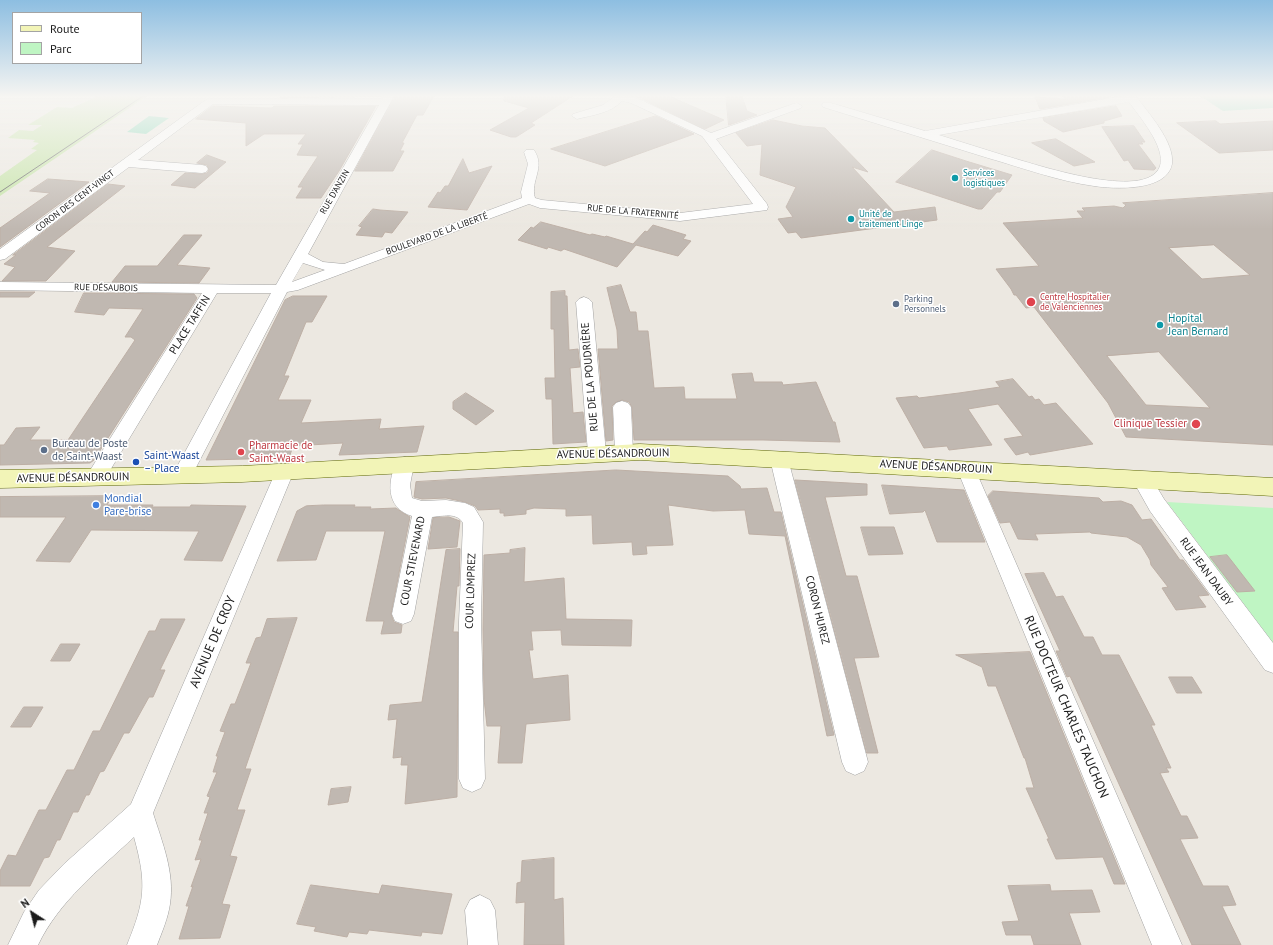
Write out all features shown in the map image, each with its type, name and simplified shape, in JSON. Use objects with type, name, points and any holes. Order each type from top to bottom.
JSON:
[{"type":"main road","name":"AVENUE DÉSANDROUIN","points":[[0,479],[182,476],[597,453],[661,452],[1273,487]]},
{"type":"street","name":"CORON DES CENT-VINGT","points":[[0,256],[157,140]]},
{"type":"street","name":"RUE D'ANZIN","points":[[280,289],[365,140]]},
{"type":"street","name":"RUE DE LA FRATERNITÉ","points":[[528,200],[540,204],[680,217],[762,207],[712,140]]},
{"type":"street","points":[[943,140],[1072,179],[1101,184],[1126,184],[1149,181],[1159,176],[1166,168],[1166,160],[1160,140]]},
{"type":"street","points":[[528,200],[527,192],[534,164],[530,152]]},
{"type":"street","name":"CORON DES CENT-VINGT","points":[[126,163],[202,169]]},
{"type":"street","name":"BOULEVARD DE LA LIBERTÉ","points":[[280,289],[293,287],[528,200]]},
{"type":"street","name":"BOULEVARD DE LA LIBERTÉ","points":[[300,254],[306,259],[321,266],[345,268]]},
{"type":"street","name":"RUE DÉSAUBOIS","points":[[0,286],[212,289]]},
{"type":"street","name":"PLACE TAFFIN","points":[[96,477],[212,289],[280,289]]},
{"type":"street","points":[[182,476],[280,289]]},
{"type":"street","name":"RUE DE LA POUDRIÈRE","points":[[584,302],[597,453]]},
{"type":"street","points":[[622,407],[624,452]]},
{"type":"street","name":"CORON HUREZ","points":[[779,459],[855,762]]},
{"type":"street","name":"COUR LOMPREZ","points":[[405,464],[400,487],[401,497],[411,508],[458,508],[472,517],[470,622],[472,779]]},
{"type":"street","name":"RUE DOCTEUR CHARLES TAUCHON","points":[[966,469],[1167,945]]},
{"type":"street","name":"AVENUE DE CROY","points":[[23,945],[34,922],[49,900],[74,874],[140,813],[285,471]]},
{"type":"street","name":"RUE JEAN DAUBY","points":[[1142,479],[1157,505],[1273,662]]},
{"type":"street","name":"COUR STIEVENARD","points":[[403,614],[423,509]]},
{"type":"street","points":[[140,813],[155,866],[157,887],[153,918],[142,945]]},
{"type":"street","points":[[480,910],[483,945]]},
{"type":"green space","points":[[35,140],[82,140],[0,196],[0,176],[37,150],[31,149],[39,143],[33,142]]},
{"type":"green space","points":[[1167,502],[1273,508],[1273,643]]},
{"type":"building","points":[[246,140],[255,140],[246,146]]},
{"type":"building","points":[[301,140],[357,140],[321,198],[296,198],[303,187],[298,187],[318,156],[297,155],[303,144],[298,144]]},
{"type":"building","points":[[371,140],[404,140],[402,143],[404,143],[400,151],[404,151],[393,171],[355,171]]},
{"type":"building","points":[[579,140],[677,140],[605,166],[551,149]]},
{"type":"building","points":[[742,140],[837,140],[868,172],[852,167],[894,212],[935,207],[937,220],[801,238],[796,232],[788,233],[778,219],[793,217],[786,207],[796,187],[760,175],[762,144],[747,146]]},
{"type":"building","points":[[1058,140],[1095,162],[1074,166],[1032,143]]},
{"type":"building","points":[[1110,140],[1144,140],[1145,142],[1141,142],[1143,144],[1138,144],[1156,168],[1154,170],[1134,169],[1128,160],[1124,161]]},
{"type":"building","points":[[1201,140],[1273,140],[1273,150],[1219,153]]},
{"type":"building","name":"Services logistiques","points":[[932,150],[1012,175],[1000,192],[997,192],[982,209],[896,182]]},
{"type":"building","points":[[207,155],[226,162],[195,188],[171,185],[185,173],[207,173],[209,170],[207,165],[197,163]]},
{"type":"building","points":[[463,159],[469,173],[492,166],[467,210],[428,207],[438,192],[440,193],[445,186],[448,186]]},
{"type":"building","points":[[48,179],[89,182],[0,247],[0,228],[50,193],[30,191]]},
{"type":"building","points":[[108,184],[125,186],[47,247],[75,251],[46,281],[2,281],[15,267],[4,264],[16,255],[13,255]]},
{"type":"building","points":[[1273,193],[1273,445],[1126,437],[1108,403],[1034,307],[1026,308],[1016,295],[1014,295],[996,269],[1039,266],[1003,223],[1083,218],[1077,211],[1085,211],[1082,208],[1114,206],[1123,208],[1126,205],[1123,203]],"holes":[[[1214,245],[1250,275],[1202,279],[1169,248]],[[1159,352],[1210,408],[1146,405],[1107,356]]]},
{"type":"building","points":[[373,209],[408,212],[392,233],[385,232],[382,237],[356,235],[362,227],[359,226]]},
{"type":"building","points":[[541,222],[590,235],[606,236],[633,244],[653,225],[686,235],[683,239],[691,241],[678,256],[636,245],[617,267],[564,249],[561,251],[548,247],[547,249],[518,240],[531,227],[533,228]]},
{"type":"building","points":[[184,235],[202,235],[177,265],[210,268],[199,283],[112,282],[125,266],[157,266]]},
{"type":"building","points":[[621,285],[630,312],[636,312],[638,331],[648,331],[654,388],[684,387],[685,399],[737,399],[732,374],[752,373],[754,382],[782,382],[783,385],[816,382],[833,422],[835,422],[840,442],[763,440],[634,440],[632,407],[629,402],[622,400],[616,402],[612,406],[613,440],[606,441],[598,349],[618,349],[617,330],[607,288]]},
{"type":"building","points":[[565,291],[565,296],[567,296],[569,350],[578,349],[580,367],[570,368],[573,413],[583,412],[586,442],[553,444],[552,399],[546,399],[545,378],[555,378],[554,329],[551,329],[551,292]]},
{"type":"building","points":[[0,292],[35,292],[29,297],[0,297]]},
{"type":"building","points":[[84,293],[194,294],[197,298],[94,460],[90,463],[0,465],[0,445],[4,445],[16,428],[40,427],[30,440],[68,440],[135,340],[131,337],[125,337],[143,309],[109,308],[104,315],[75,312]]},
{"type":"building","points":[[293,296],[327,296],[312,322],[306,322],[284,376],[289,376],[278,400],[311,400],[301,423],[381,419],[379,429],[424,426],[417,452],[339,455],[343,443],[293,446],[289,458],[206,460],[285,300]]},
{"type":"building","points":[[1013,379],[1029,397],[1032,396],[1035,400],[1039,399],[1044,405],[1056,403],[1093,444],[1030,455],[1028,452],[1016,455],[1004,439],[1023,436],[998,404],[968,409],[992,445],[949,450],[947,446],[924,448],[896,398],[917,396],[919,398],[1000,387],[996,382]]},
{"type":"building","points":[[466,393],[494,411],[476,425],[453,409],[453,402]]},
{"type":"building","points":[[616,470],[728,476],[740,486],[741,489],[767,488],[774,512],[781,512],[834,735],[827,736],[785,536],[749,534],[745,510],[713,511],[668,505],[673,545],[646,546],[647,554],[633,555],[632,542],[593,544],[592,515],[566,516],[566,509],[534,508],[526,510],[526,514],[504,516],[504,513],[500,513],[500,509],[478,510],[475,506],[465,502],[446,498],[422,499],[414,497],[416,482]]},
{"type":"building","points":[[795,480],[867,484],[867,495],[825,497],[846,576],[857,576],[879,657],[854,658],[878,753],[867,753]]},
{"type":"building","points":[[882,485],[964,490],[985,542],[937,542],[925,510],[923,512],[890,514]]},
{"type":"building","points":[[993,491],[1099,498],[1103,502],[1121,501],[1132,505],[1142,520],[1151,519],[1180,560],[1183,560],[1209,595],[1198,596],[1206,607],[1176,610],[1162,588],[1168,587],[1151,565],[1150,560],[1141,545],[1127,537],[1090,532],[1035,534],[1038,540],[1018,539],[1010,522],[1000,523],[988,496]]},
{"type":"building","points":[[112,496],[107,505],[153,505],[152,507],[190,507],[191,505],[246,506],[222,561],[184,560],[199,531],[91,530],[70,562],[36,561],[66,517],[0,517],[0,497]]},
{"type":"building","points":[[355,505],[354,507],[371,507],[370,509],[396,508],[410,517],[391,614],[394,622],[402,625],[401,633],[381,634],[384,621],[366,621],[385,531],[326,531],[316,560],[277,561],[297,511],[306,506]]},
{"type":"building","points":[[449,517],[460,521],[457,547],[428,549],[433,518]]},
{"type":"building","points":[[861,527],[894,527],[903,554],[869,555]]},
{"type":"building","points":[[525,548],[524,582],[564,578],[566,619],[632,620],[631,646],[562,645],[561,630],[531,631],[533,650],[529,650],[533,679],[568,675],[570,720],[526,724],[522,763],[498,763],[501,726],[487,726],[484,699],[484,555],[510,553],[510,550]]},
{"type":"building","points":[[460,549],[459,586],[457,586],[453,632],[458,632],[457,797],[405,804],[408,765],[401,765],[402,757],[393,758],[397,719],[388,720],[390,705],[422,702],[446,550]]},
{"type":"building","points":[[1227,555],[1255,591],[1237,592],[1210,557]]},
{"type":"building","points":[[1044,573],[1056,597],[1063,596],[1084,637],[1093,637],[1102,655],[1119,655],[1155,725],[1151,725],[1171,768],[1166,768],[1169,772],[1160,773],[1181,816],[1187,816],[1198,838],[1180,839],[1203,886],[1228,886],[1236,905],[1222,906],[1241,945],[1192,945],[1070,676],[1067,677],[1056,651],[1060,651],[1025,574]]},
{"type":"building","points":[[297,618],[245,769],[251,769],[237,810],[245,810],[230,856],[237,857],[222,904],[230,905],[220,938],[179,939],[189,906],[186,906],[193,886],[191,887],[201,859],[195,860],[202,840],[199,840],[208,813],[204,813],[210,797],[207,796],[217,772],[213,772],[218,756],[216,756],[225,732],[220,731],[231,704],[235,704],[251,663],[246,663],[256,638],[261,637],[267,619]]},
{"type":"building","points":[[161,619],[185,619],[160,670],[165,670],[153,697],[149,697],[129,733],[124,733],[104,771],[100,772],[89,795],[86,795],[78,812],[73,812],[60,840],[57,840],[49,857],[44,858],[30,886],[0,886],[0,871],[8,855],[16,856],[39,810],[46,810],[67,770],[74,770],[93,731],[100,731],[149,631],[155,631]]},
{"type":"building","points":[[61,644],[80,644],[70,661],[51,661]]},
{"type":"building","points":[[1030,652],[1125,884],[1114,884],[1103,857],[1056,859],[1047,839],[1049,839],[1026,788],[1034,788],[1025,758],[996,686],[988,686],[982,667],[956,655]]},
{"type":"building","points":[[1169,677],[1192,677],[1202,693],[1177,693]]},
{"type":"building","points":[[24,707],[43,707],[31,727],[11,727]]},
{"type":"building","points":[[351,787],[348,802],[328,805],[331,789]]},
{"type":"building","points":[[554,858],[554,900],[563,898],[564,945],[524,945],[525,902],[516,903],[517,883],[521,882],[522,861]]},
{"type":"building","points":[[311,885],[379,894],[382,885],[452,894],[442,934],[422,932],[421,936],[369,930],[367,934],[349,932],[347,937],[314,931],[316,927],[297,924]]},
{"type":"building","points":[[1050,885],[1051,891],[1092,890],[1100,912],[1069,913],[1081,945],[1034,945],[1031,935],[1006,935],[1002,922],[1019,921],[1008,886]]},
{"type":"tram line","points":[[0,192],[77,140]]},
{"type":"place","name":"Services logistiques","points":[[955,178]]},
{"type":"place","name":"Unité de traitement Linge","points":[[851,219]]},
{"type":"place","name":"Centre Hospitalier de Valenciennes","points":[[1031,302]]},
{"type":"place","name":"Parking Personnels","points":[[896,304]]},
{"type":"place","name":"Hopital Jean Bernard","points":[[1160,325]]},
{"type":"place","name":"Clinique Tessier","points":[[1196,424]]},
{"type":"place","name":"Bureau de Poste de Saint-Waast","points":[[44,450]]},
{"type":"place","name":"Pharmacie de Saint-Waast","points":[[241,452]]},
{"type":"place","name":"Saint-Waast – Place","points":[[136,462]]},
{"type":"place","name":"Mondial Pare-brise","points":[[96,505]]}]
